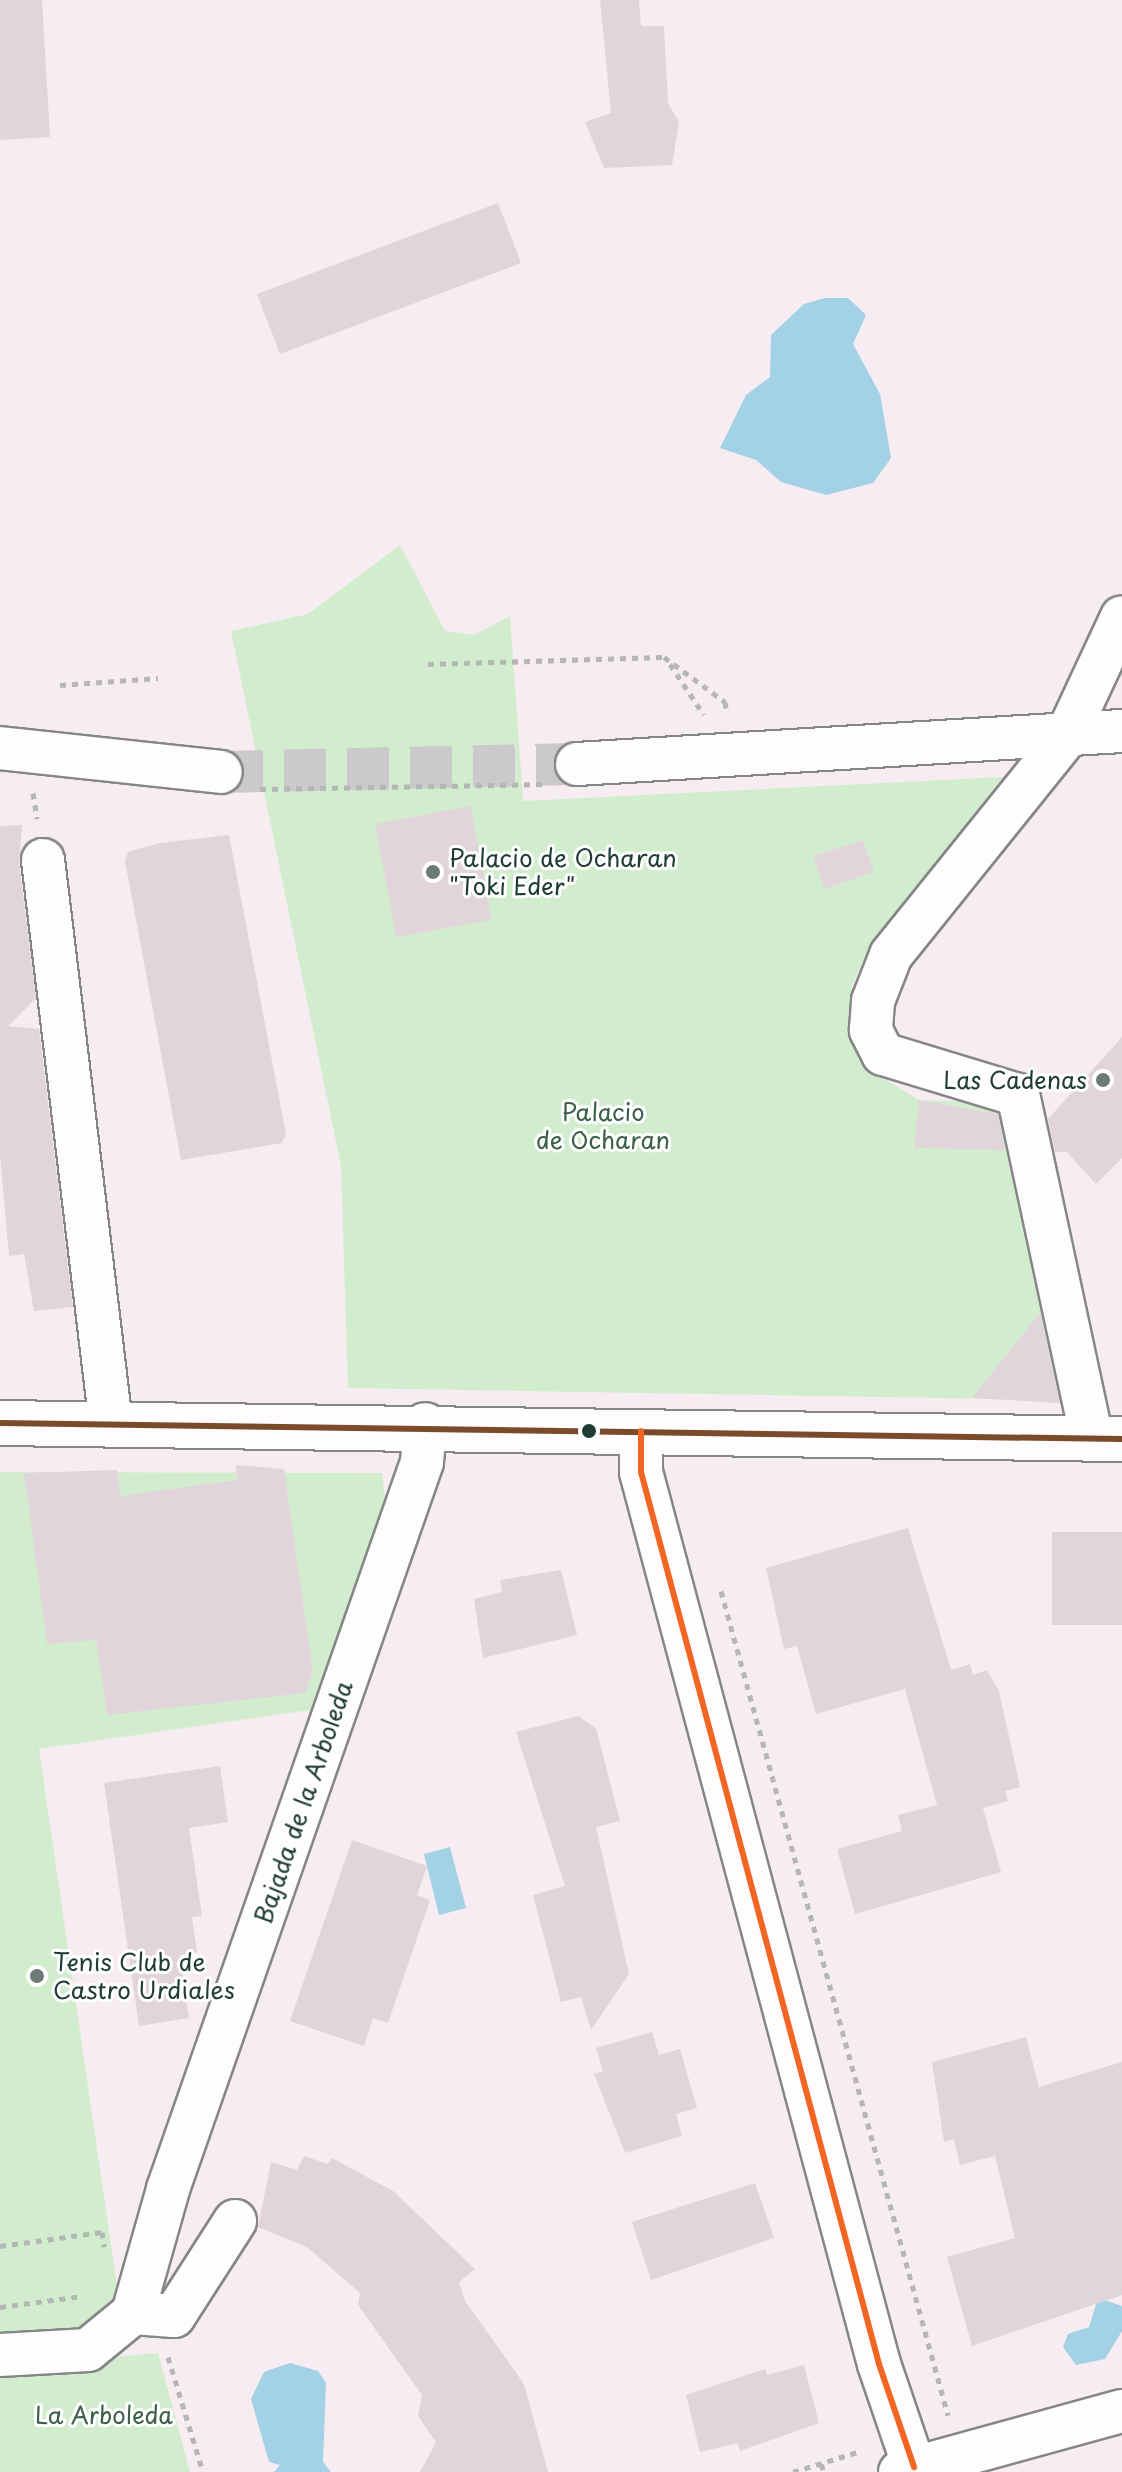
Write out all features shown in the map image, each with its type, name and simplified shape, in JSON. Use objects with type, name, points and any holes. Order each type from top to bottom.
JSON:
[{"type":"highway","points":[[0,1423],[425,1424],[1107,1439]]},
{"type":"street","points":[[1107,1439],[1018,1095],[883,1054],[871,1030],[873,1001],[891,955],[1066,737],[1122,617]]},
{"type":"street","points":[[577,764],[1066,737],[1122,731]]},
{"type":"street","points":[[0,748],[221,772]]},
{"type":"street","points":[[43,860],[111,1424]]},
{"type":"street","name":"Bajada de la Arboleda","points":[[146,2316],[168,2189],[422,1462],[425,1424]]},
{"type":"street","points":[[641,1431],[645,1487],[907,2470],[1122,2411]]},
{"type":"street","points":[[0,2355],[88,2350],[146,2316],[174,2316],[191,2295],[235,2221]]},
{"type":"path","points":[[60,685],[158,678]]},
{"type":"path","points":[[31,779],[43,860]]},
{"type":"path","points":[[717,1576],[928,2350],[949,2420],[960,2424]]},
{"type":"path","points":[[0,2246],[102,2232],[106,2262]]},
{"type":"path","points":[[0,2307],[95,2295]]},
{"type":"path","points":[[146,2316],[203,2472]]},
{"type":"path","points":[[793,2472],[861,2453],[863,2443]]},
{"type":"path","points":[[821,2464],[824,2472]]},
{"type":"green space","name":"Palacio de Ocharan","points":[[400,545],[445,631],[474,635],[510,616],[523,801],[1003,777],[871,944],[851,987],[856,1044],[876,1074],[919,1100],[1003,1103],[1066,1400],[348,1388],[341,1166],[231,631],[308,614]]},
{"type":"green space","name":"Tenis Club de Castro Urdiales","points":[[0,1472],[382,1473],[387,1513],[317,1709],[39,1749],[120,2307],[102,2326],[0,2334]]},
{"type":"green space","name":"La Arboleda","points":[[158,2353],[190,2472],[0,2472],[0,2368]]},
{"type":"water","points":[[825,298],[848,298],[866,315],[853,344],[880,394],[891,458],[873,483],[826,495],[781,482],[756,460],[720,448],[746,395],[770,377],[771,335],[804,304]]},
{"type":"water","points":[[450,1847],[466,1908],[439,1915],[424,1854]]},
{"type":"water","points":[[1098,2298],[1122,2306],[1122,2331],[1105,2359],[1076,2365],[1063,2347],[1068,2334],[1089,2327]]},
{"type":"water","points":[[290,2363],[318,2371],[326,2383],[323,2462],[331,2472],[274,2472],[280,2465],[269,2462],[251,2399],[264,2372]]},
{"type":"building","points":[[0,0],[42,0],[50,137],[0,140]]},
{"type":"building","points":[[600,0],[639,0],[641,26],[664,26],[668,103],[679,122],[672,165],[604,168],[585,122],[611,113]]},
{"type":"building","points":[[498,203],[521,263],[280,354],[257,294]]},
{"type":"building","name":"Palacio de Ocharan \"Toki Eder\"","points":[[471,806],[492,920],[396,937],[375,824]]},
{"type":"building","points":[[22,825],[19,863],[36,998],[8,1026],[39,1029],[73,1307],[34,1311],[24,1254],[9,1256],[0,1155],[0,826]]},
{"type":"building","points":[[229,835],[286,1134],[282,1143],[181,1160],[125,861],[128,852],[160,843]]},
{"type":"building","points":[[863,840],[874,872],[824,889],[813,856]]},
{"type":"building","name":"Las Cadenas","points":[[1122,1037],[1122,1158],[1096,1184],[1067,1152],[1055,1152],[1048,1119]]},
{"type":"building","points":[[919,1100],[998,1114],[1005,1150],[914,1148]]},
{"type":"building","points":[[1040,1313],[1060,1403],[972,1398]]},
{"type":"building","points":[[236,1465],[284,1469],[313,1672],[305,1693],[107,1715],[96,1640],[47,1644],[24,1473],[117,1470],[120,1496],[237,1480]]},
{"type":"building","points":[[908,1528],[951,1670],[970,1664],[973,1675],[987,1670],[999,1691],[1020,1787],[1005,1791],[1008,1801],[983,1808],[1001,1872],[855,1914],[837,1849],[902,1831],[898,1815],[937,1805],[905,1689],[816,1714],[797,1646],[784,1649],[766,1568]]},
{"type":"building","points":[[1052,1532],[1122,1532],[1122,1625],[1052,1625]]},
{"type":"building","points":[[561,1570],[577,1635],[483,1658],[474,1599],[502,1592],[500,1580]]},
{"type":"building","points":[[578,1716],[596,1728],[620,1821],[596,1827],[629,1974],[591,2030],[581,1997],[561,2002],[533,1895],[565,1886],[516,1732]]},
{"type":"building","points":[[220,1766],[228,1822],[189,1828],[202,1916],[192,1917],[197,1952],[180,1955],[189,2018],[139,2026],[104,1783]]},
{"type":"building","points":[[352,1840],[427,1866],[417,1895],[430,1900],[388,2023],[373,2018],[364,2046],[290,2021]]},
{"type":"building","points":[[652,2032],[659,2055],[680,2049],[697,2108],[676,2114],[682,2136],[625,2153],[594,2074],[603,2071],[596,2048]]},
{"type":"building","points":[[1026,2037],[1039,2087],[1122,2062],[1122,2295],[972,2346],[947,2257],[1015,2238],[995,2156],[960,2165],[954,2139],[944,2142],[932,2062]]},
{"type":"building","points":[[304,2156],[328,2164],[332,2158],[393,2191],[475,2269],[459,2282],[465,2301],[524,2384],[548,2472],[420,2472],[436,2442],[418,2416],[422,2395],[358,2305],[360,2293],[307,2247],[258,2227],[271,2162],[297,2170]]},
{"type":"building","points":[[755,2183],[774,2238],[651,2280],[632,2222]]},
{"type":"building","points":[[804,2365],[819,2423],[740,2451],[738,2443],[700,2452],[686,2395],[765,2369],[767,2375]]},
{"type":"tunnel","points":[[221,772],[577,764]]},
{"type":"transit line","points":[[0,1423],[1122,1439]]},
{"type":"transit line","points":[[641,1431],[641,1472],[879,2364],[914,2467]]},
{"type":"place","name":"Palacio de Ocharan \"Toki Eder\"","points":[[433,872]]},
{"type":"place","name":"Las Cadenas","points":[[1103,1080]]},
{"type":"place","name":"Tenis Club de Castro Urdiales","points":[[37,1976]]}]
